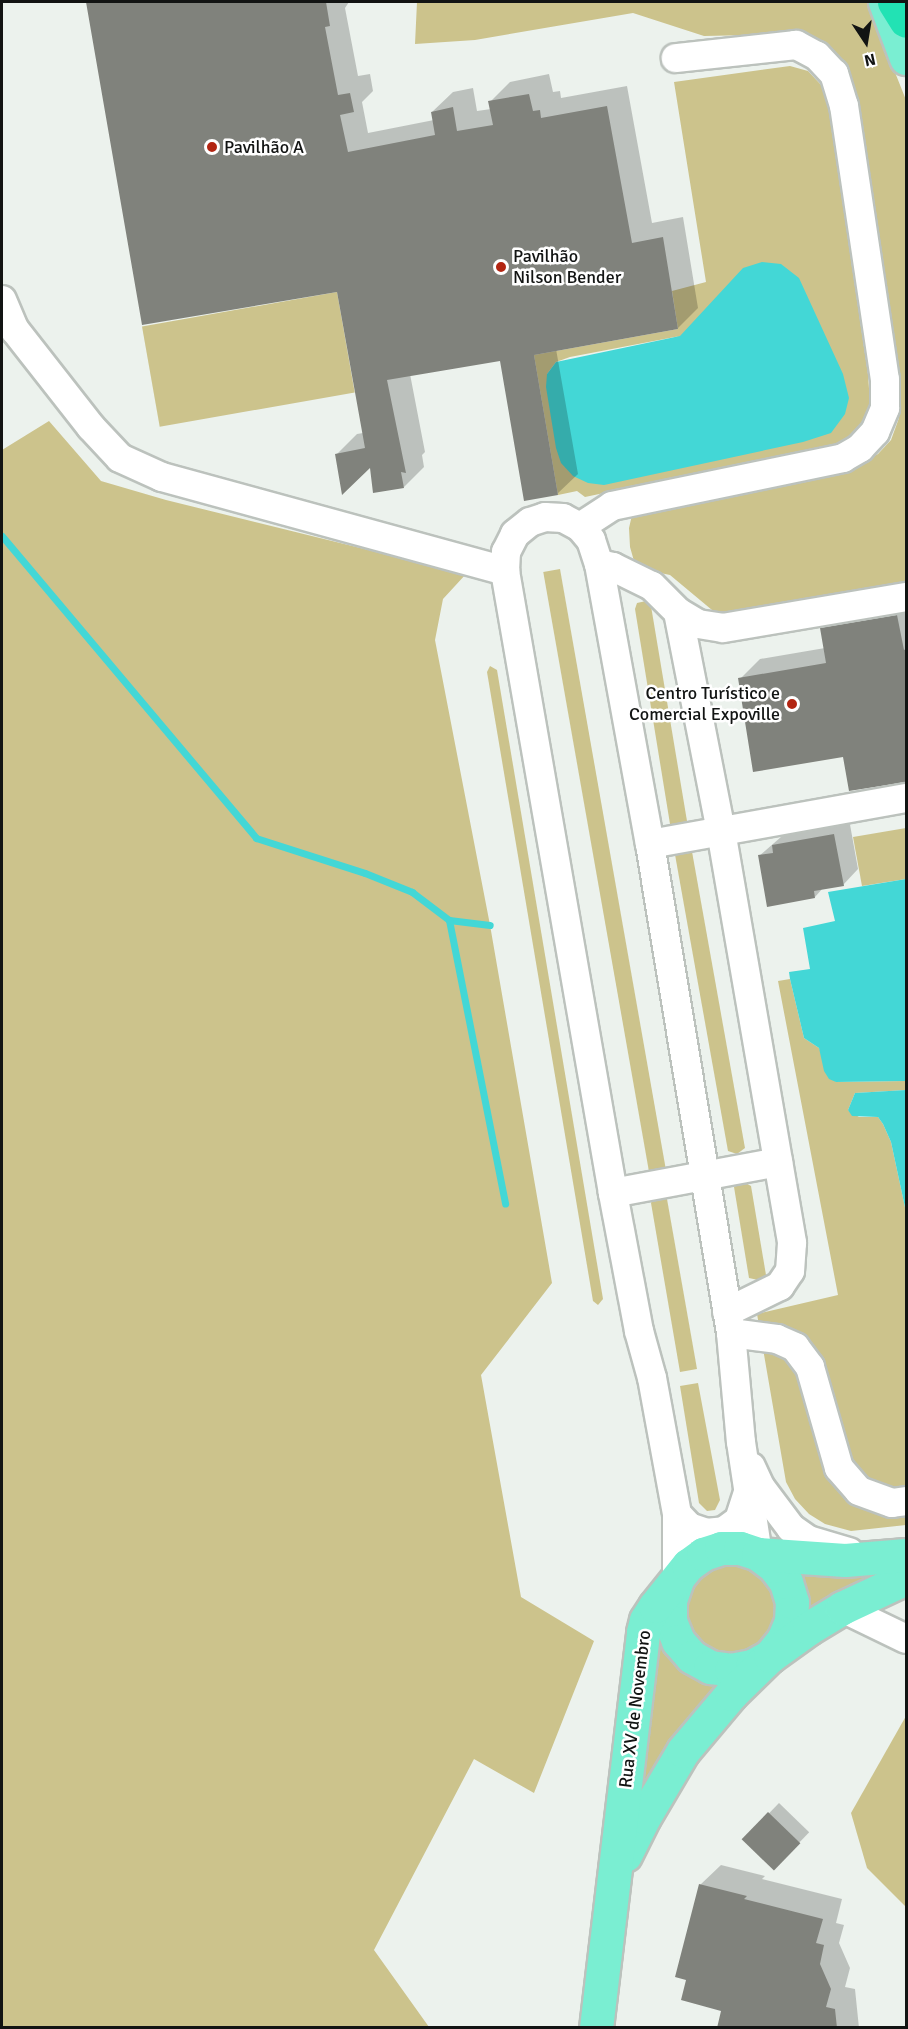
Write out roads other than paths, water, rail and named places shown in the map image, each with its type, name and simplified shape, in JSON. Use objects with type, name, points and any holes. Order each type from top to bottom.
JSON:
[{"type":"highway","points":[[894,2],[906,21]]},
{"type":"main road","points":[[885,2],[906,58]]},
{"type":"main road","name":"Rua XV de Novembro","points":[[596,2028],[646,1620],[688,1565],[703,1554],[721,1548],[740,1548],[758,1554],[834,1560],[893,1556]]},
{"type":"main road","points":[[676,1580],[670,1600],[670,1621],[678,1641],[692,1657],[710,1666],[731,1670],[752,1666],[770,1656],[791,1621],[792,1602],[786,1582],[774,1566],[758,1554]]},
{"type":"main road","name":"Rua XV de Novembro","points":[[616,1876],[644,1817],[683,1751],[724,1702],[770,1656],[842,1608],[906,1578]]},
{"type":"lane","points":[[580,527],[612,506],[843,458],[860,448],[875,432],[885,408],[885,380],[844,106],[834,74],[817,56],[796,45],[676,58]]},
{"type":"lane","points":[[2,300],[8,331],[120,458],[162,477],[505,571]]},
{"type":"lane","points":[[676,1580],[677,1514],[652,1378],[639,1331],[613,1193],[505,571],[506,552],[515,534],[530,522],[545,517],[563,518],[580,527],[591,540],[599,564],[650,844],[729,1323],[741,1443],[758,1554]]},
{"type":"lane","points":[[599,564],[613,567],[652,586],[678,612],[698,624],[723,628],[906,597]]},
{"type":"lane","points":[[678,612],[721,831],[792,1243],[790,1271],[780,1286],[729,1323]]},
{"type":"lane","points":[[650,844],[906,798]]},
{"type":"lane","points":[[613,1193],[778,1162]]},
{"type":"lane","points":[[729,1323],[795,1347],[810,1367],[839,1468],[860,1491],[892,1503],[906,1501]]},
{"type":"lane","points":[[741,1443],[761,1488],[791,1528],[820,1544],[893,1556]]},
{"type":"lane","points":[[677,1514],[689,1527],[706,1533],[724,1531],[739,1520],[748,1492]]},
{"type":"lane","points":[[842,1608],[906,1639]]},
{"type":"water","points":[[762,262],[781,264],[799,278],[843,374],[849,398],[845,414],[831,433],[803,442],[604,485],[588,483],[573,476],[561,463],[556,448],[546,387],[547,374],[556,362],[680,336],[743,268]]},
{"type":"water","points":[[906,879],[906,1081],[836,1082],[829,1079],[824,1071],[819,1048],[804,1038],[790,979],[789,972],[810,969],[803,928],[835,921],[828,892]]},
{"type":"water","points":[[906,1090],[906,1212],[891,1142],[883,1124],[878,1117],[852,1116],[848,1110],[855,1093]]},
{"type":"waterway","points":[[2,536],[256,838],[365,873],[412,892],[449,920],[490,925]]},
{"type":"waterway","points":[[449,920],[505,1204]]},
{"type":"place","name":"Pavilhão A","points":[[212,147]]},
{"type":"place","name":"Pavilhão Nilson Bender","points":[[501,267]]},
{"type":"place","name":"Centro Turístico e Comercial Expoville","points":[[792,704]]}]
